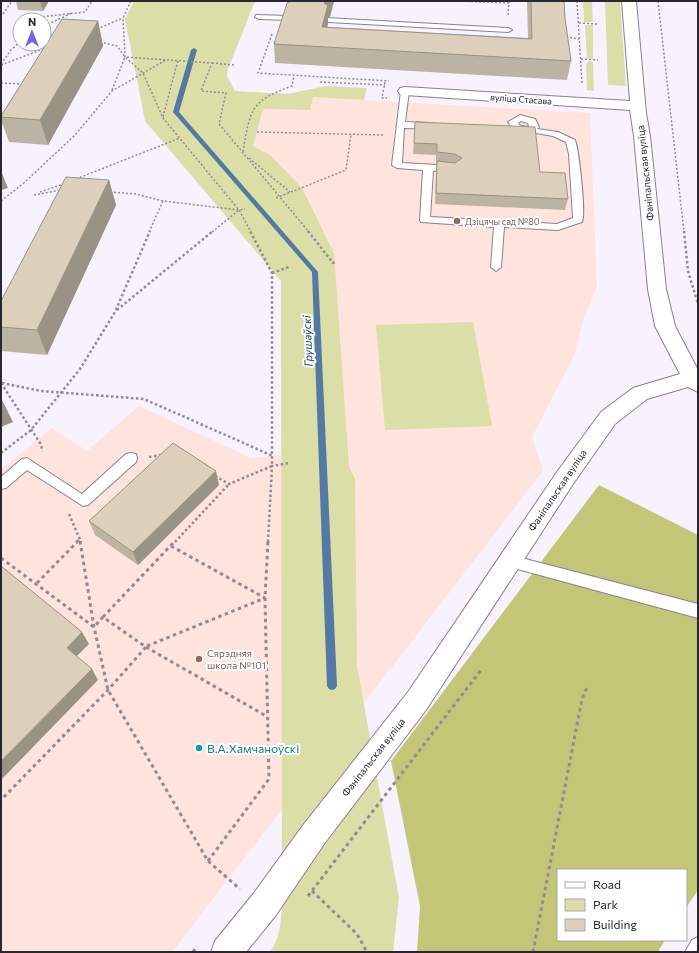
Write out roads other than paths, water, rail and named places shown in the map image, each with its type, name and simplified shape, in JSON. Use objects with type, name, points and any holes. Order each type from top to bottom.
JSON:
[{"type":"street","name":"Фаніпальская вуліца","points":[[226,952],[266,904],[314,834],[417,701],[565,478],[608,418],[640,393],[695,381],[665,326],[657,289],[637,106],[629,1]]},
{"type":"street","name":"вуліца Стасава","points":[[399,88],[637,106]]},
{"type":"lane","points":[[259,17],[289,18]]},
{"type":"lane","points":[[329,20],[508,30]]},
{"type":"lane","points":[[399,88],[400,125],[397,165],[448,169]]},
{"type":"lane","points":[[428,167],[425,220],[558,227],[578,220],[579,210],[575,180],[575,150],[570,140],[538,127],[534,123],[523,118],[517,119],[519,127]]},
{"type":"lane","points":[[506,128],[532,128],[534,123]]},
{"type":"lane","points":[[400,125],[439,127]]},
{"type":"lane","points":[[519,127],[556,134]]},
{"type":"lane","points":[[496,267],[499,224]]},
{"type":"lane","points":[[1,484],[27,463],[83,501],[131,458]]},
{"type":"lane","points":[[510,561],[698,611]]},
{"type":"lane","points":[[694,952],[698,946]]},
{"type":"waterway","name":"Грушаўскі","points":[[194,50],[176,112],[315,272],[332,686]]},
{"type":"place","name":"Дзіцячы сад №80","points":[[457,221]]},
{"type":"place","name":"Сярэдняя школа №101","points":[[199,659]]},
{"type":"place","name":"В.А.Хамчаноўскі","points":[[199,748]]}]
